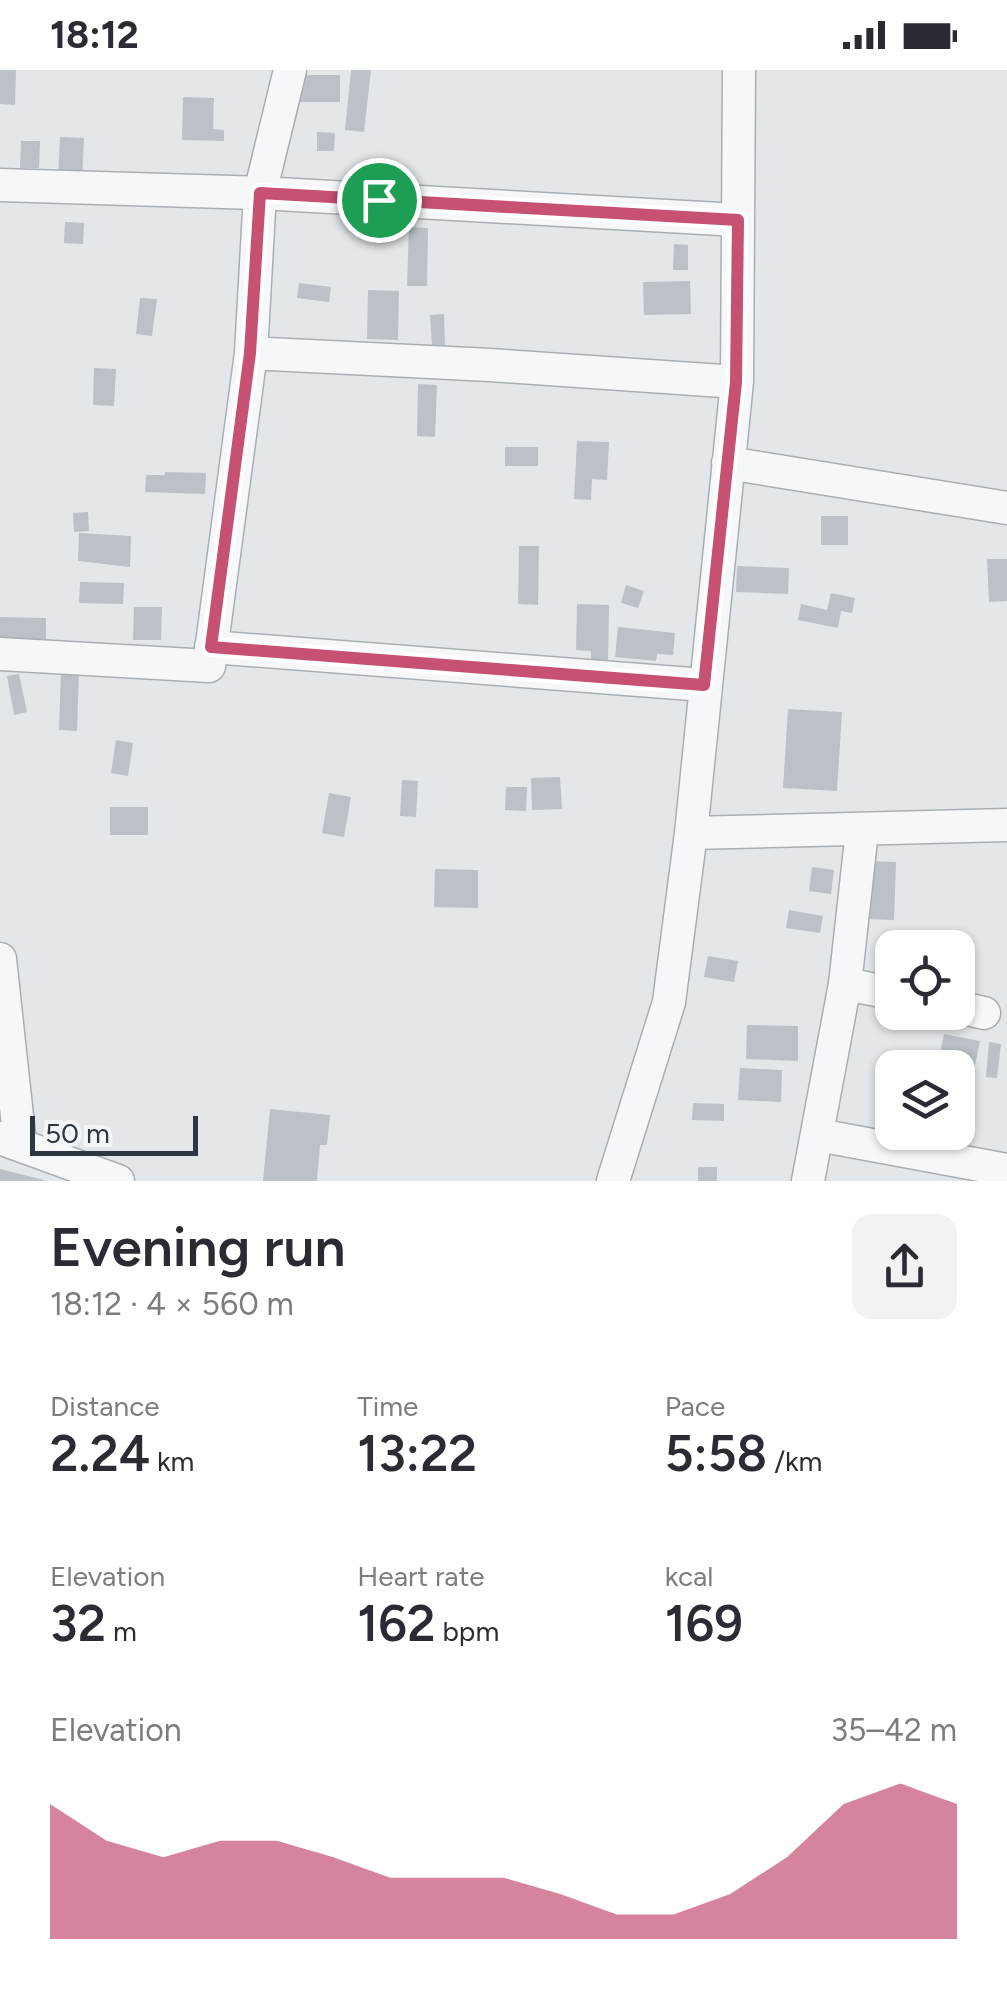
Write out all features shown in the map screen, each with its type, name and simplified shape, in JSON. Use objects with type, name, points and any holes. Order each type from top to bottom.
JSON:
[{"type":"street","points":[[0,654],[209,666],[250,353],[260,193],[290,70]]},
{"type":"street","points":[[614,1181],[669,1002],[691,834],[736,382],[738,70]]},
{"type":"street","points":[[0,185],[260,193],[738,220]]},
{"type":"street","points":[[250,353],[490,364],[736,382]]},
{"type":"street","points":[[728,464],[1007,508]]},
{"type":"street","points":[[211,647],[704,685]]},
{"type":"street","points":[[691,834],[1007,825]]},
{"type":"street","points":[[808,1181],[844,984],[862,831]]},
{"type":"street","points":[[0,959],[10,1141],[118,1181]]},
{"type":"street","points":[[844,984],[875,990]]},
{"type":"street","points":[[818,1135],[1007,1170]]},
{"type":"building","points":[[0,70],[16,70],[15,105],[0,104]]},
{"type":"building","points":[[351,70],[371,70],[364,132],[345,130]]},
{"type":"building","points":[[299,75],[340,75],[340,102],[299,102]]},
{"type":"building","points":[[183,97],[214,98],[213,129],[224,130],[224,141],[182,140]]},
{"type":"building","points":[[317,132],[335,133],[334,151],[317,151]]},
{"type":"building","points":[[60,137],[84,138],[82,182],[58,181]]},
{"type":"building","points":[[21,141],[40,141],[39,168],[20,168]]},
{"type":"building","points":[[65,222],[84,223],[83,244],[64,243]]},
{"type":"building","points":[[409,227],[428,228],[427,286],[407,286]]},
{"type":"building","points":[[674,244],[688,245],[688,270],[673,270]]},
{"type":"building","points":[[690,281],[691,314],[644,315],[643,282]]},
{"type":"building","points":[[299,283],[331,287],[329,302],[297,298]]},
{"type":"building","points":[[368,290],[399,291],[398,340],[367,339]]},
{"type":"building","points":[[140,298],[157,299],[152,336],[136,334]]},
{"type":"building","points":[[444,314],[445,345],[432,346],[430,315]]},
{"type":"building","points":[[94,368],[116,369],[114,406],[93,405]]},
{"type":"building","points":[[418,384],[437,385],[435,437],[417,436]]},
{"type":"building","points":[[577,441],[609,442],[607,480],[592,479],[591,500],[574,499]]},
{"type":"building","points":[[505,447],[538,447],[538,466],[505,466]]},
{"type":"building","points":[[206,473],[205,494],[145,492],[146,475]]},
{"type":"building","points":[[88,512],[89,531],[74,532],[73,513]]},
{"type":"building","points":[[821,516],[848,516],[848,545],[821,545]]},
{"type":"building","points":[[79,533],[131,536],[130,567],[78,561]]},
{"type":"building","points":[[519,546],[539,546],[538,605],[518,604]]},
{"type":"building","points":[[987,559],[1007,559],[1007,601],[989,602]]},
{"type":"building","points":[[737,566],[789,568],[788,594],[736,592]]},
{"type":"building","points":[[80,582],[124,583],[123,604],[79,603]]},
{"type":"building","points":[[626,585],[644,591],[638,608],[621,603]]},
{"type":"building","points":[[831,593],[855,598],[852,613],[841,611],[838,628],[798,620],[801,604],[827,610]]},
{"type":"building","points":[[577,604],[609,605],[608,665],[591,665],[591,651],[576,650]]},
{"type":"building","points":[[134,607],[162,607],[161,640],[133,640]]},
{"type":"building","points":[[0,617],[46,618],[46,643],[0,642]]},
{"type":"building","points":[[618,627],[675,633],[673,655],[657,654],[656,661],[615,657]]},
{"type":"building","points":[[61,672],[79,672],[77,731],[59,730]]},
{"type":"building","points":[[19,674],[27,712],[14,715],[7,676]]},
{"type":"building","points":[[788,709],[842,712],[837,791],[783,788]]},
{"type":"building","points":[[116,740],[133,743],[128,776],[111,773]]},
{"type":"building","points":[[560,777],[562,809],[532,810],[531,778]]},
{"type":"building","points":[[402,780],[418,781],[416,817],[400,816]]},
{"type":"building","points":[[506,787],[527,787],[526,811],[505,810]]},
{"type":"building","points":[[329,793],[351,797],[344,837],[322,833]]},
{"type":"building","points":[[110,807],[148,807],[148,835],[110,835]]},
{"type":"building","points":[[868,861],[896,862],[894,920],[866,919]]},
{"type":"building","points":[[812,867],[834,870],[831,894],[809,891]]},
{"type":"building","points":[[435,869],[478,870],[478,908],[434,907]]},
{"type":"building","points":[[789,910],[823,916],[820,933],[786,928]]},
{"type":"building","points":[[708,956],[738,961],[734,982],[704,977]]},
{"type":"building","points":[[747,1025],[798,1026],[798,1061],[746,1059]]},
{"type":"building","points":[[944,1034],[980,1041],[975,1065],[975,1050],[941,1050]]},
{"type":"building","points":[[989,1042],[1001,1044],[997,1078],[986,1077]]},
{"type":"building","points":[[740,1068],[782,1070],[781,1102],[738,1100]]},
{"type":"building","points":[[693,1103],[724,1104],[724,1121],[692,1120]]},
{"type":"building","points":[[270,1109],[330,1115],[327,1145],[320,1145],[317,1181],[263,1181]]},
{"type":"building","points":[[698,1167],[717,1167],[717,1181],[698,1181]]},
{"type":"building","points":[[0,1169],[44,1180],[44,1181],[0,1181]]},
{"type":"route","points":[[260,193],[379,200],[738,220],[736,382],[704,685],[211,647],[250,353],[260,193]]}]
